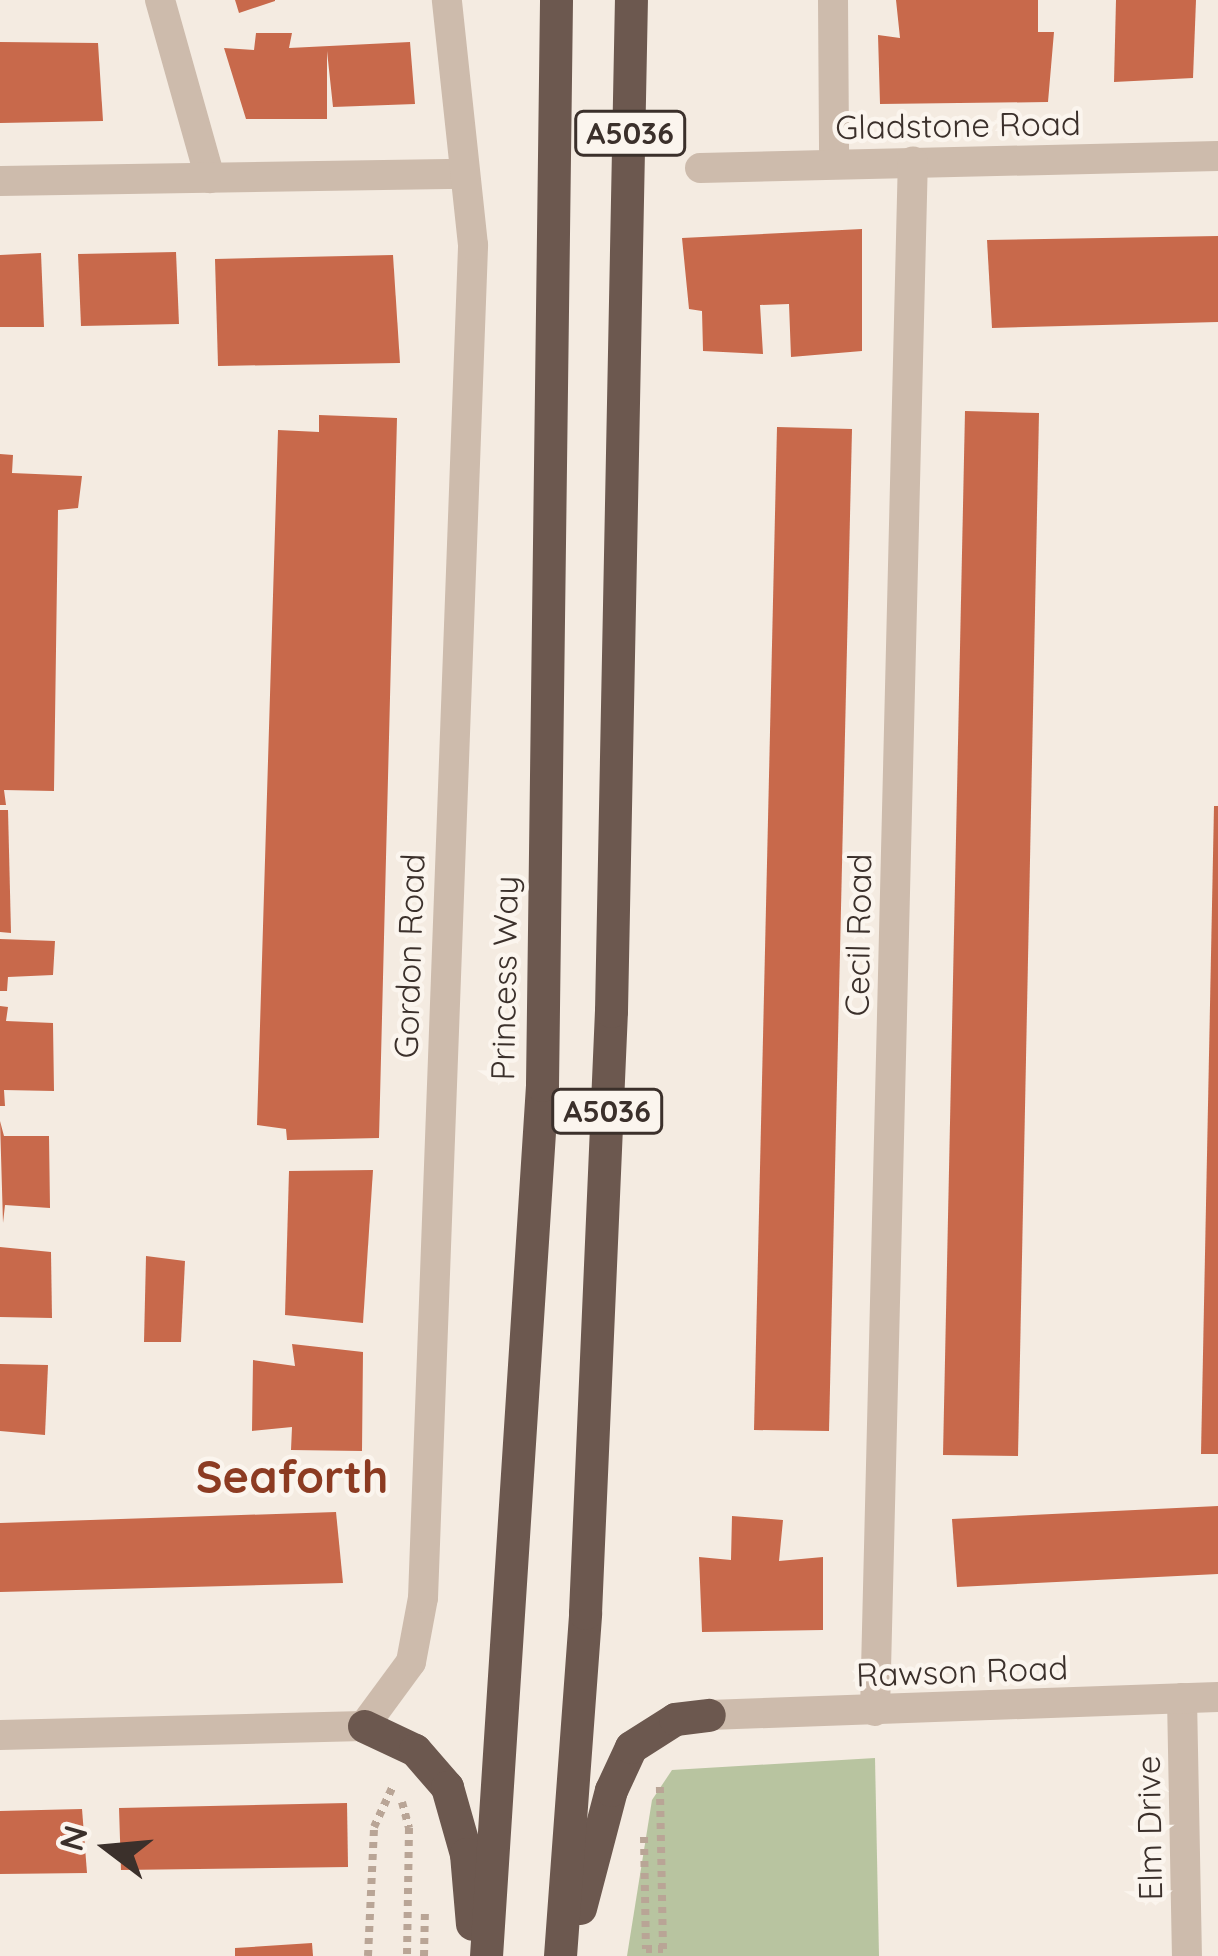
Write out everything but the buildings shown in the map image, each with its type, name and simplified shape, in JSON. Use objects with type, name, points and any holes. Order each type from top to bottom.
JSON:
[{"type":"highway","name":"Princess Way","points":[[486,1956],[542,1085],[556,0]]},
{"type":"highway","name":"A5036","points":[[560,1956],[606,1153],[631,0]]},
{"type":"highway","points":[[570,1956],[599,1828],[631,1747],[675,1719],[709,1715]]},
{"type":"highway","points":[[364,1726],[415,1750],[447,1786],[466,1854],[474,1956]]},
{"type":"street","points":[[160,0],[210,178]]},
{"type":"street","name":"Gordon Road","points":[[364,1726],[411,1662],[423,1598],[472,245],[447,0]]},
{"type":"street","points":[[832,0],[834,163]]},
{"type":"street","name":"Gladstone Road","points":[[700,168],[1218,155]]},
{"type":"street","name":"Cecil Road","points":[[875,1711],[913,161]]},
{"type":"street","points":[[0,181],[464,174]]},
{"type":"street","name":"Rawson Road","points":[[709,1715],[1218,1696]]},
{"type":"street","name":"Elm Drive","points":[[1182,1698],[1187,1956]]},
{"type":"street","points":[[0,1735],[364,1726]]},
{"type":"path","points":[[644,1818],[646,1949],[663,1949],[660,1775]]},
{"type":"path","points":[[368,1956],[374,1827],[395,1780]]},
{"type":"path","points":[[407,1956],[409,1828]]},
{"type":"green space","points":[[875,1758],[879,1956],[627,1956],[652,1800],[672,1770]]},
{"type":"district","name":"Seaforth","points":[[292,1477]]}]
